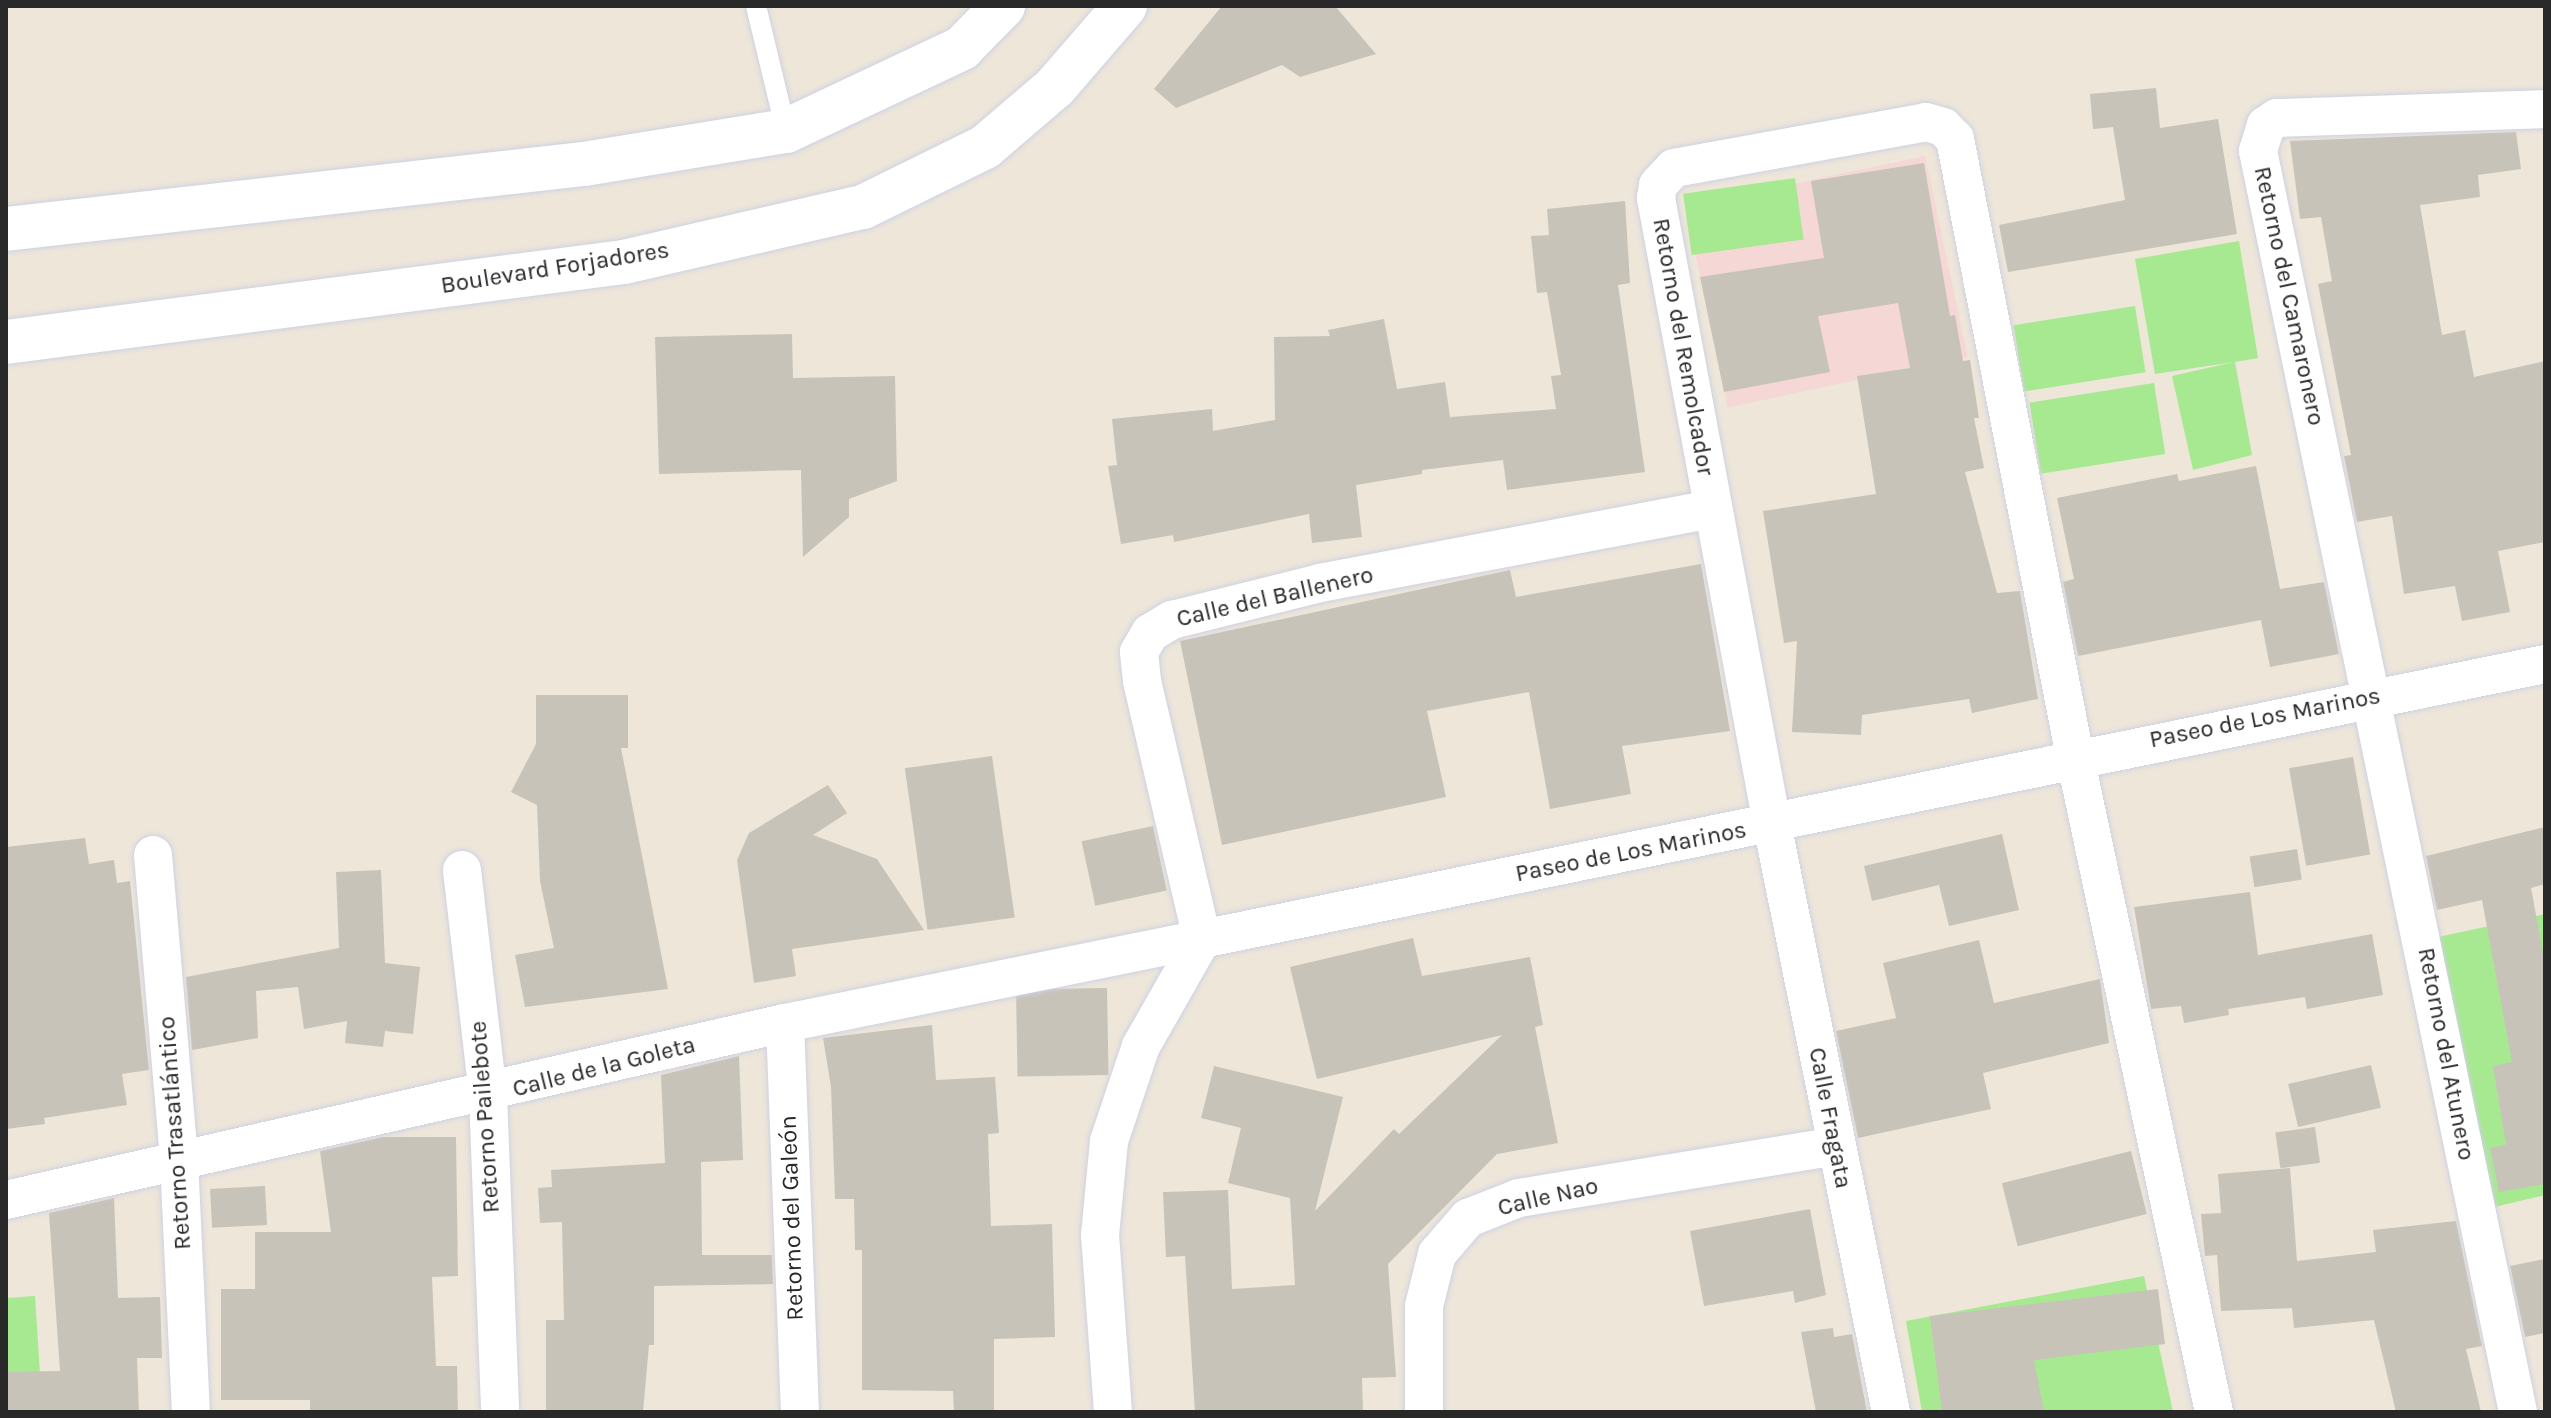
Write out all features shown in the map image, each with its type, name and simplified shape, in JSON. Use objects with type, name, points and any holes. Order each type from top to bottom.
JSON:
[{"type":"main road","points":[[6,229],[584,164],[786,131],[962,48],[1003,6]]},
{"type":"main road","name":"Boulevard Forjadores","points":[[6,342],[624,262],[863,207],[985,147],[1055,87],[1125,6]]},
{"type":"street","name":"Retorno del Camaronero","points":[[2375,696],[2258,151],[2260,137],[2277,118],[2545,109]]},
{"type":"street","name":"Retorno del Remolcador","points":[[1772,824],[1713,509],[1658,185],[1674,168],[1926,122],[1943,127],[1955,139],[2075,757]]},
{"type":"street","name":"Calle del Ballenero","points":[[1202,939],[1142,681],[1139,652],[1150,633],[1172,620],[1320,583],[1713,509]]},
{"type":"street","name":"Paseo de Los Marinos","points":[[1202,939],[1772,824],[2075,757],[2545,664]]},
{"type":"street","name":"Retorno del Atunero","points":[[2375,696],[2518,1412]]},
{"type":"street","points":[[2075,757],[2214,1412]]},
{"type":"street","name":"Calle Fragata","points":[[1772,824],[1891,1412]]},
{"type":"street","name":"Retorno Trasatlántico","points":[[153,855],[179,1160],[191,1412]]},
{"type":"street","name":"Retorno Pailebote","points":[[462,870],[488,1095],[500,1412]]},
{"type":"street","points":[[1113,1412],[1100,1235],[1109,1141],[1141,1046],[1202,939]]},
{"type":"street","name":"Calle de la Goleta","points":[[6,1200],[488,1095],[785,1023],[1202,939]]},
{"type":"street","name":"Retorno del Galeón","points":[[785,1023],[800,1412]]},
{"type":"street","name":"Calle Nao","points":[[1424,1412],[1424,1306],[1437,1254],[1468,1218],[1519,1198],[1835,1146]]},
{"type":"lane","points":[[756,6],[786,131]]},
{"type":"shaded area","points":[[1925,156],[1968,357],[1728,407],[1685,207]]},
{"type":"green space","points":[[1795,178],[1804,239],[1692,255],[1683,194]]},
{"type":"green space","points":[[2239,241],[2258,358],[2235,362],[2252,455],[2193,470],[2172,376],[2234,362],[2155,374],[2135,259]]},
{"type":"green space","points":[[2135,306],[2145,372],[2024,391],[2014,325]]},
{"type":"green space","points":[[2154,383],[2165,454],[2041,474],[2030,403]]},
{"type":"green space","points":[[2545,914],[2545,1195],[2490,1208],[2438,937]]},
{"type":"green space","points":[[2144,1276],[2173,1412],[1922,1412],[1906,1321]]},
{"type":"green space","points":[[35,1296],[41,1390],[6,1392],[6,1298]]},
{"type":"building","points":[[1222,6],[1335,6],[1376,54],[1300,77],[1282,65],[1176,108],[1154,89]]},
{"type":"building","points":[[2156,88],[2160,128],[2218,119],[2237,234],[2008,272],[1999,225],[2125,200],[2113,127],[2093,129],[2090,94]]},
{"type":"building","points":[[2516,132],[2521,169],[2478,175],[2480,197],[2420,205],[2442,335],[2465,330],[2474,377],[2545,361],[2545,542],[2498,551],[2510,612],[2462,621],[2455,586],[2404,594],[2392,516],[2357,522],[2344,456],[2351,455],[2318,284],[2332,281],[2321,217],[2300,219],[2290,141]]},
{"type":"building","points":[[1924,163],[1950,316],[1955,315],[1963,361],[1970,360],[1979,418],[1974,418],[1984,468],[1965,472],[1997,593],[2020,591],[2038,699],[1972,713],[1969,699],[1862,715],[1861,735],[1792,732],[1797,641],[1784,643],[1763,511],[1876,494],[1857,376],[1910,368],[1898,303],[1818,316],[1830,372],[1724,392],[1700,277],[1824,258],[1811,181]]},
{"type":"building","points":[[1625,201],[1630,283],[1618,285],[1645,472],[1507,490],[1503,460],[1422,470],[1422,474],[1356,485],[1362,537],[1312,543],[1309,514],[1174,542],[1173,535],[1121,544],[1108,466],[1117,465],[1112,419],[1212,409],[1213,431],[1275,420],[1274,337],[1330,336],[1328,330],[1384,319],[1397,389],[1445,382],[1450,417],[1556,409],[1551,376],[1561,375],[1547,292],[1537,293],[1531,236],[1549,235],[1547,209]]},
{"type":"building","points":[[792,334],[793,378],[895,376],[897,481],[849,499],[849,517],[803,557],[801,470],[659,474],[655,337]]},
{"type":"building","points":[[2256,466],[2280,589],[2324,582],[2339,654],[2270,667],[2261,620],[2078,656],[2063,582],[2074,579],[2057,498],[2177,474],[2179,481]]},
{"type":"building","points":[[1701,564],[1730,731],[1622,746],[1631,794],[1550,809],[1529,692],[1427,711],[1446,797],[1222,845],[1180,641],[1510,570],[1516,597]]},
{"type":"building","points":[[536,695],[628,695],[628,748],[621,748],[668,989],[525,1007],[515,955],[554,948],[540,881],[537,805],[511,792],[536,744]]},
{"type":"building","points":[[992,756],[1015,917],[928,930],[905,768]]},
{"type":"building","points":[[2353,757],[2370,854],[2306,866],[2289,768]]},
{"type":"building","points":[[828,785],[847,813],[813,835],[877,859],[924,930],[792,949],[796,976],[754,983],[737,860],[749,833]]},
{"type":"building","points":[[1153,826],[1167,891],[1095,906],[1082,841]]},
{"type":"building","points":[[2545,827],[2545,884],[2531,888],[2545,963],[2545,1184],[2499,1192],[2490,1148],[2506,1145],[2493,1066],[2512,1062],[2482,900],[2437,910],[2426,856]]},
{"type":"building","points":[[2002,834],[2019,910],[1949,926],[1939,885],[1872,901],[1864,866]]},
{"type":"building","points":[[85,838],[89,864],[114,860],[117,883],[130,881],[149,1070],[122,1074],[127,1105],[44,1118],[45,1124],[6,1129],[6,847]]},
{"type":"building","points":[[2297,849],[2302,880],[2254,887],[2250,857]]},
{"type":"building","points":[[381,870],[385,963],[420,967],[413,1034],[385,1031],[383,1047],[345,1043],[347,1021],[304,1029],[298,987],[256,991],[258,1038],[192,1050],[186,977],[339,948],[336,872]]},
{"type":"building","points":[[2250,892],[2258,955],[2372,934],[2383,995],[2307,1009],[2305,997],[2228,1009],[2229,1015],[2184,1023],[2181,1006],[2151,1009],[2134,907]]},
{"type":"building","points":[[1413,938],[1422,976],[1530,957],[1543,1025],[1535,1027],[1558,1143],[1497,1154],[1388,1264],[1396,1377],[1362,1378],[1363,1412],[1195,1412],[1185,1256],[1166,1257],[1163,1192],[1228,1190],[1232,1289],[1295,1285],[1290,1198],[1228,1183],[1241,1128],[1201,1118],[1214,1066],[1343,1097],[1315,1211],[1394,1129],[1399,1134],[1502,1035],[1317,1079],[1290,967]]},
{"type":"building","points":[[1979,940],[1994,1003],[2100,979],[2109,1043],[1983,1073],[1991,1109],[1858,1138],[1836,1031],[1896,1018],[1883,963]]},
{"type":"building","points":[[1107,988],[1109,1075],[1018,1077],[1016,990]]},
{"type":"building","points":[[932,1025],[936,1080],[995,1077],[999,1133],[988,1134],[991,1226],[1052,1224],[1055,1337],[994,1339],[994,1412],[954,1412],[953,1391],[862,1390],[862,1250],[855,1250],[854,1199],[835,1199],[831,1087],[823,1038]]},
{"type":"building","points":[[739,1056],[743,1160],[701,1162],[702,1255],[772,1255],[773,1284],[654,1286],[654,1345],[649,1345],[643,1412],[546,1412],[546,1320],[564,1320],[562,1222],[540,1223],[538,1188],[552,1187],[551,1170],[665,1163],[661,1075]]},
{"type":"building","points":[[2371,1065],[2381,1108],[2298,1127],[2288,1084]]},
{"type":"building","points":[[2315,1127],[2320,1163],[2280,1168],[2275,1133]]},
{"type":"building","points":[[383,1137],[456,1137],[458,1276],[432,1277],[436,1366],[457,1366],[458,1412],[310,1412],[310,1400],[221,1400],[221,1289],[255,1289],[255,1232],[331,1232],[320,1151]]},
{"type":"building","points":[[2131,1151],[2147,1214],[2018,1246],[2002,1183]]},
{"type":"building","points":[[2290,1168],[2297,1261],[2376,1252],[2373,1230],[2456,1221],[2482,1346],[2466,1349],[2481,1412],[2396,1412],[2374,1320],[2294,1328],[2292,1308],[2221,1311],[2217,1255],[2205,1256],[2201,1214],[2221,1213],[2218,1174]]},
{"type":"building","points":[[265,1186],[267,1225],[212,1228],[210,1189]]},
{"type":"building","points":[[114,1198],[118,1298],[160,1297],[162,1358],[137,1358],[139,1412],[6,1412],[6,1372],[60,1371],[49,1213]]},
{"type":"building","points":[[1810,1209],[1826,1295],[1795,1303],[1793,1291],[1704,1306],[1690,1231]]},
{"type":"building","points":[[2545,1259],[2545,1333],[2525,1337],[2510,1266]]},
{"type":"building","points":[[2158,1289],[2165,1344],[2034,1360],[2044,1412],[1942,1412],[1930,1316]]},
{"type":"building","points":[[1833,1328],[1834,1337],[1852,1334],[1867,1412],[1816,1412],[1801,1332]]}]
